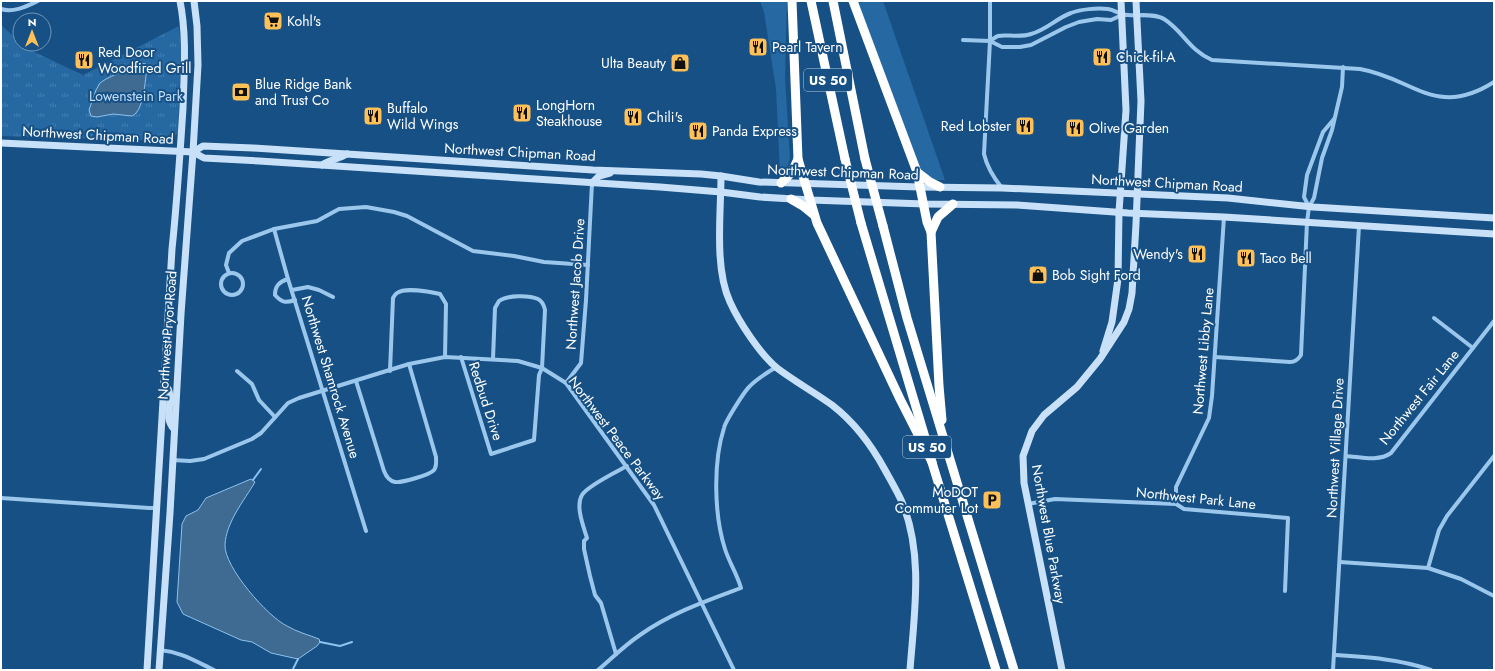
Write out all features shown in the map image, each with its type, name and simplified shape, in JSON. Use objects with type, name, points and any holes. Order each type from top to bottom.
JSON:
[{"type":"highway","points":[[792,1],[798,159],[810,200],[815,216],[897,392],[932,462]]},
{"type":"highway","name":"US 50","points":[[811,1],[860,223],[996,670]]},
{"type":"highway","name":"US 50","points":[[833,1],[865,159],[907,318],[1014,670]]},
{"type":"highway","points":[[853,1],[917,172],[927,222],[931,232],[939,386],[944,440]]},
{"type":"highway","points":[[781,183],[792,172],[798,159]]},
{"type":"highway","points":[[917,172],[940,188]]},
{"type":"highway","points":[[791,199],[803,206],[815,216]]},
{"type":"highway","points":[[931,232],[938,217],[953,204]]},
{"type":"main road","name":"Northwest Pryor Road","points":[[147,670],[172,249],[178,200],[185,66],[180,1]]},
{"type":"main road","name":"Northwest Pryor Road","points":[[159,670],[170,512],[180,314],[193,152],[198,65],[197,26],[194,1]]},
{"type":"main road","name":"Northwest Blue Parkway","points":[[1100,359],[1112,322],[1118,279],[1119,212],[1126,110],[1121,1]]},
{"type":"main road","name":"Northwest Blue Parkway","points":[[1062,670],[1024,483],[1023,456],[1032,430],[1044,415],[1077,387],[1100,359],[1124,322],[1130,309],[1137,213],[1141,101],[1136,1]]},
{"type":"main road","name":"Northwest Chipman Road","points":[[1,143],[193,152],[204,158],[721,192],[791,199],[924,204],[1017,205],[1494,234]]},
{"type":"main road","name":"Northwest Chipman Road","points":[[193,152],[203,146],[721,176],[759,182],[940,188],[1002,188],[1228,198],[1309,207],[1494,218]]},
{"type":"main road","points":[[322,165],[332,159],[338,159],[348,154]]},
{"type":"main road","points":[[592,183],[599,176],[616,171]]},
{"type":"main road","points":[[721,176],[720,253],[723,278],[729,301],[751,339],[776,367],[833,406],[854,424],[878,456],[902,503],[909,525],[916,578],[910,670]]},
{"type":"main road","points":[[164,382],[169,391],[169,421],[174,429]]},
{"type":"street","points":[[1,9],[6,11],[23,8],[38,1]]},
{"type":"street","points":[[990,1],[990,41],[984,154],[986,163],[992,175],[1002,188]]},
{"type":"street","points":[[990,41],[998,36],[1017,37],[1030,35],[1040,31],[1071,12],[1108,9],[1122,15],[1157,16],[1163,18],[1171,24],[1196,52],[1212,60],[1367,70],[1430,95],[1446,97],[1466,95],[1494,82]]},
{"type":"street","points":[[963,40],[990,41],[1002,47],[1020,47],[1031,45],[1079,22],[1097,19],[1111,20],[1122,15]]},
{"type":"street","points":[[1215,357],[1290,362],[1294,362],[1299,359],[1302,351],[1307,222],[1309,207],[1314,198],[1322,158],[1332,130],[1342,87],[1343,68]]},
{"type":"street","points":[[1309,207],[1304,197],[1307,175],[1323,132],[1334,118]]},
{"type":"street","name":"Northwest Jacob Drive","points":[[566,383],[581,363],[592,183]]},
{"type":"street","points":[[229,273],[226,265],[228,253],[242,241],[274,229],[317,221],[339,209],[366,207],[407,216],[473,251],[514,256],[544,262],[588,265]]},
{"type":"street","name":"Northwest Libby Lane","points":[[1176,504],[1176,487],[1209,418],[1215,357],[1224,217]]},
{"type":"street","name":"Northwest Village Drive","points":[[1333,670],[1359,226]]},
{"type":"street","name":"Northwest Shamrock Avenue","points":[[274,229],[366,531]]},
{"type":"street","points":[[229,273],[236,274],[242,279],[243,283],[241,290],[235,295],[225,293],[221,287],[221,280],[229,273]]},
{"type":"street","points":[[288,279],[278,284],[275,288],[275,296],[280,301],[286,303],[295,300]]},
{"type":"street","points":[[292,290],[308,287],[333,297]]},
{"type":"street","points":[[390,371],[393,298],[397,293],[404,291],[440,294],[446,304],[445,357]]},
{"type":"street","points":[[493,359],[497,304],[506,297],[532,298],[541,302],[545,310],[542,368]]},
{"type":"street","points":[[1434,318],[1473,348]]},
{"type":"street","name":"Northwest Fair Lane","points":[[1346,456],[1375,458],[1385,457],[1391,453],[1494,321]]},
{"type":"street","name":"Northwest Peace Parkway","points":[[172,460],[190,461],[214,456],[252,439],[261,433],[288,404],[299,398],[409,364],[445,357],[461,357],[518,361],[542,368],[566,383],[654,505],[734,670]]},
{"type":"street","name":"Redbud Drive","points":[[461,357],[491,454],[534,440],[539,375],[542,368]]},
{"type":"street","points":[[356,381],[386,477],[395,482],[401,482],[430,473],[436,464],[436,457],[409,364]]},
{"type":"street","points":[[598,670],[641,634],[701,602],[741,588],[738,577],[725,550],[720,529],[715,482],[720,449],[724,427],[749,386],[776,367]]},
{"type":"street","points":[[237,370],[252,384],[259,400],[275,417]]},
{"type":"street","points":[[1428,568],[1434,542],[1441,525],[1494,456]]},
{"type":"street","points":[[616,654],[601,603],[596,595],[590,576],[584,549],[584,541],[587,538],[581,521],[580,502],[582,495],[591,487],[627,466]]},
{"type":"street","points":[[1,498],[156,508]]},
{"type":"street","name":"Northwest Park Lane","points":[[1028,504],[1055,499],[1176,504],[1184,509],[1288,518],[1285,591]]},
{"type":"street","points":[[1340,562],[1428,568],[1461,579],[1494,596]]},
{"type":"street","points":[[160,650],[172,651],[181,654],[214,670]]},
{"type":"street","points":[[1334,655],[1383,659],[1420,666],[1431,670]]},
{"type":"green space","points":[[760,1],[787,1],[785,78],[790,159],[787,168],[780,175],[776,89],[764,12]]},
{"type":"green space","points":[[857,1],[883,1],[945,180],[933,180],[919,167]]},
{"type":"green space","name":"Lowenstein Park","points":[[1,25],[12,35],[12,52],[34,52],[83,75],[179,26],[181,49],[178,133],[170,141],[1,136]]},
{"type":"shaded area","points":[[139,63],[146,64],[147,68],[143,95],[136,113],[132,116],[113,114],[97,117],[91,116],[89,110],[100,83]]},
{"type":"shaded area","points":[[251,479],[255,482],[236,512],[226,536],[225,545],[227,554],[239,578],[269,613],[291,628],[319,639],[320,642],[317,646],[298,659],[271,653],[252,642],[241,640],[183,614],[177,602],[182,524],[186,516],[198,510],[206,498]]},
{"type":"waterway","points":[[253,480],[261,469]]},
{"type":"waterway","points":[[320,642],[340,646],[352,642]]},
{"type":"waterway","points":[[293,669],[298,659]]},
{"type":"place","name":"Kohl's","points":[[273,21]]},
{"type":"place","name":"Pearl Tavern","points":[[758,47]]},
{"type":"place","name":"Chick-fil-A","points":[[1102,57]]},
{"type":"place","name":"Red Door Woodfired Grill","points":[[84,60]]},
{"type":"place","name":"Ulta Beauty","points":[[680,63]]},
{"type":"place","name":"Blue Ridge Bank and Trust Co","points":[[241,92]]},
{"type":"place","name":"LongHorn Steakhouse","points":[[522,113]]},
{"type":"place","name":"Buffalo Wild Wings","points":[[373,116]]},
{"type":"place","name":"Chili's","points":[[633,117]]},
{"type":"place","name":"Red Lobster","points":[[1025,126]]},
{"type":"place","name":"Olive Garden","points":[[1075,128]]},
{"type":"place","name":"Panda Express","points":[[698,131]]},
{"type":"place","name":"Wendy's","points":[[1197,254]]},
{"type":"place","name":"Taco Bell","points":[[1246,258]]},
{"type":"place","name":"Bob Sight Ford","points":[[1038,275]]},
{"type":"place","name":"MoDOT Commuter Lot","points":[[992,500]]}]
